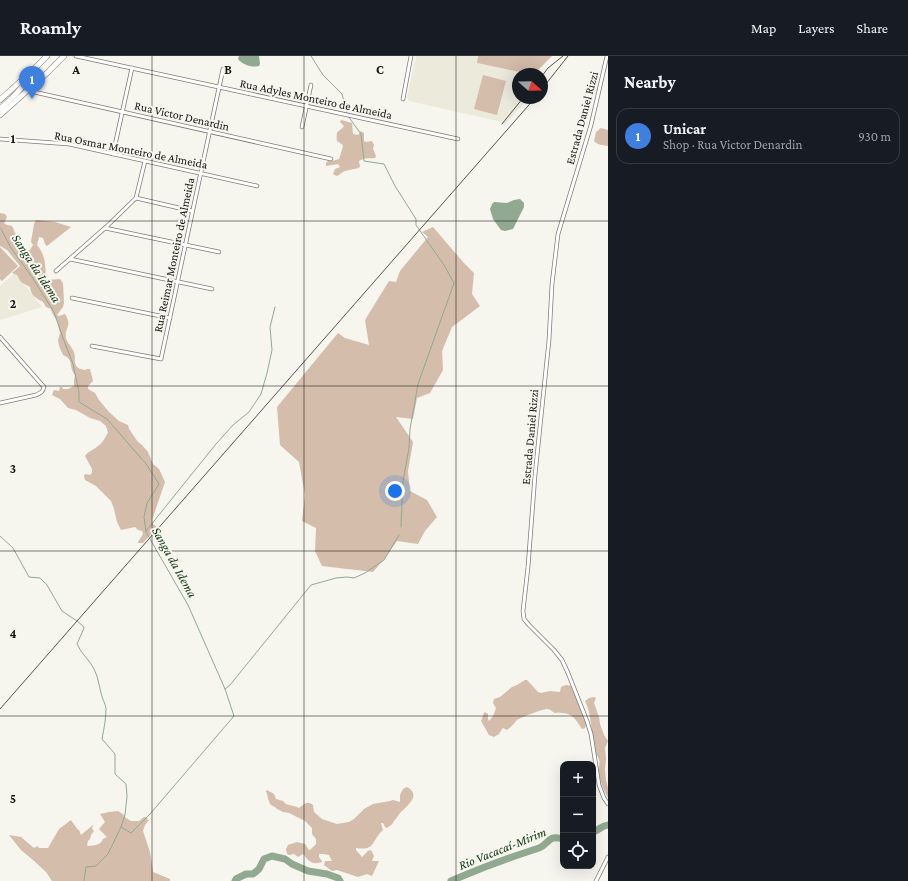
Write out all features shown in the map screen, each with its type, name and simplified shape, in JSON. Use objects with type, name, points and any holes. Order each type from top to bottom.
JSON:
[{"type":"highway","points":[[0,100],[4,94],[34,70],[46,56]]},
{"type":"highway","points":[[0,115],[64,56]]},
{"type":"highway","points":[[0,109],[32,75],[34,70]]},
{"type":"street","name":"Rua Adyles Monteiro de Almeida","points":[[76,56],[458,139]]},
{"type":"street","points":[[403,99],[411,56]]},
{"type":"street","name":"Estrada Daniel Rizzi","points":[[607,56],[591,125],[558,234],[552,284],[549,340],[523,611],[524,619],[554,650],[562,660],[568,673],[591,734],[599,785],[608,804]]},
{"type":"street","points":[[113,154],[132,68]]},
{"type":"street","name":"Rua Reimar Monteiro de Almeida","points":[[92,346],[161,360],[223,69]]},
{"type":"street","points":[[302,127],[311,85]]},
{"type":"street","name":"Rua Victor Denardin","points":[[29,89],[34,92],[331,158]]},
{"type":"street","name":"Rua Osmar Monteiro de Almeida","points":[[0,139],[69,144],[257,186]]},
{"type":"street","points":[[56,271],[105,228],[136,198],[145,161]]},
{"type":"street","points":[[136,198],[192,211]]},
{"type":"street","points":[[105,228],[219,252]]},
{"type":"street","points":[[70,259],[212,289]]},
{"type":"street","points":[[72,298],[170,318]]},
{"type":"street","points":[[0,337],[44,387],[41,393],[36,395],[0,403]]},
{"type":"street","points":[[596,881],[608,857]]},
{"type":"shaded area","points":[[239,56],[259,56],[260,64],[256,67],[248,66],[238,59]]},
{"type":"shaded area","points":[[416,56],[478,56],[477,63],[512,70],[512,104],[523,104],[504,126],[498,121],[409,101],[407,97]]},
{"type":"shaded area","points":[[478,56],[552,56],[540,68],[512,68],[512,70],[477,63]]},
{"type":"shaded area","points":[[483,75],[506,81],[497,115],[474,109]]},
{"type":"shaded area","points":[[341,120],[352,123],[353,134],[358,135],[361,131],[364,133],[364,141],[372,141],[376,156],[375,158],[359,161],[360,167],[345,171],[337,176],[333,174],[335,169],[340,167],[338,164],[326,166],[326,163],[328,161],[339,159],[343,145],[337,141],[337,134],[344,126],[340,122]]},
{"type":"shaded area","points":[[601,128],[608,130],[608,146],[598,144],[594,141],[596,132]]},
{"type":"shaded area","points":[[520,199],[524,203],[524,207],[513,229],[505,231],[501,230],[493,219],[490,209],[492,204],[494,202],[507,203]]},
{"type":"shaded area","points":[[0,213],[5,214],[7,217],[4,223],[12,226],[16,235],[20,236],[20,247],[24,258],[27,258],[28,254],[26,251],[30,250],[33,245],[31,242],[36,220],[55,222],[71,227],[47,246],[43,238],[39,237],[37,245],[44,257],[46,278],[48,280],[60,279],[63,283],[64,303],[57,315],[59,316],[65,314],[67,318],[68,324],[66,338],[74,352],[76,365],[81,369],[90,369],[93,381],[88,386],[88,389],[95,393],[109,412],[119,421],[128,425],[138,442],[148,452],[153,464],[159,469],[165,482],[152,520],[153,524],[157,527],[143,543],[138,543],[143,534],[142,531],[135,527],[121,530],[111,501],[96,486],[85,480],[85,474],[90,475],[92,473],[92,469],[85,456],[103,442],[108,433],[106,426],[100,421],[68,408],[60,399],[52,395],[54,390],[59,391],[60,387],[63,389],[68,389],[74,386],[75,375],[69,359],[63,355],[59,346],[58,340],[60,333],[57,321],[51,309],[46,307],[43,302],[34,296],[31,293],[30,287],[21,282],[17,275],[12,273],[20,266],[7,250],[0,246]]},
{"type":"shaded area","points":[[433,227],[474,273],[472,294],[480,306],[452,327],[442,351],[443,370],[430,393],[417,398],[413,419],[396,417],[413,442],[408,471],[410,491],[427,500],[437,517],[425,531],[418,544],[397,541],[373,572],[322,566],[315,551],[316,528],[302,521],[305,495],[299,462],[280,445],[277,407],[338,333],[345,338],[369,345],[365,320],[389,281],[396,282],[400,271],[428,237],[422,232]]},
{"type":"shaded area","points":[[0,247],[18,266],[2,281],[0,279]]},
{"type":"shaded area","points":[[15,273],[42,307],[0,320],[0,286]]},
{"type":"shaded area","points":[[527,680],[538,692],[541,693],[550,691],[560,692],[562,686],[571,686],[585,718],[585,728],[582,729],[574,718],[568,714],[555,713],[550,709],[547,709],[541,710],[516,721],[507,730],[503,728],[499,734],[494,737],[489,735],[481,721],[484,713],[485,712],[488,714],[489,721],[496,708],[493,703],[494,699],[500,697],[512,687]]},
{"type":"shaded area","points":[[594,697],[596,698],[594,703],[600,724],[608,741],[605,748],[605,770],[608,798],[603,789],[600,778],[599,759],[594,750],[590,718],[585,701]]},
{"type":"shaded area","points":[[407,787],[413,793],[412,800],[409,804],[387,828],[383,823],[381,823],[383,830],[370,847],[362,849],[356,848],[362,857],[371,850],[374,856],[372,861],[379,861],[372,876],[367,874],[358,877],[337,870],[332,871],[324,865],[325,861],[332,861],[329,855],[319,854],[322,862],[314,863],[309,861],[303,854],[298,857],[294,854],[287,854],[286,849],[288,845],[297,842],[305,844],[310,850],[316,844],[316,839],[312,834],[312,828],[305,821],[289,813],[283,812],[271,805],[266,791],[267,790],[274,794],[276,799],[299,808],[306,803],[309,803],[313,805],[314,812],[322,819],[337,824],[349,822],[364,809],[373,804],[393,800],[400,802],[400,795],[403,789]]},
{"type":"shaded area","points":[[118,811],[131,821],[139,821],[144,817],[149,820],[143,831],[150,852],[153,872],[170,879],[170,881],[52,881],[46,872],[21,850],[9,835],[21,837],[34,848],[38,846],[39,848],[48,848],[59,829],[71,820],[81,835],[93,825],[92,829],[94,831],[87,845],[97,845],[107,837],[99,829],[105,822],[100,814]]},
{"type":"waterway","points":[[311,56],[323,75],[342,94],[347,113]]},
{"type":"waterway","points":[[348,116],[361,134],[364,161],[384,164],[395,186],[416,219],[416,225],[444,265],[454,283],[418,384],[403,481],[401,527]]},
{"type":"waterway","name":"Sanga da Idema","points":[[0,227],[11,248],[32,277],[54,312],[73,364],[79,392],[79,402],[107,419],[147,465],[159,484],[147,503],[144,517],[146,532],[188,605],[225,689],[234,716],[150,814],[131,833],[121,827]]},
{"type":"waterway","points":[[146,531],[216,444],[233,425],[249,412],[261,394],[272,350],[270,327],[275,307]]},
{"type":"waterway","points":[[225,689],[230,685],[311,585],[336,578],[354,578],[365,573],[384,560],[399,535]]},
{"type":"waterway","points":[[0,536],[13,548],[29,577],[40,578],[47,585],[62,611],[83,626],[84,628],[77,644],[95,672],[106,708],[102,739],[115,754],[115,774],[126,784],[127,796],[125,815],[121,827],[108,854],[96,866],[86,867],[84,881]]},
{"type":"waterway","name":"Rio Vacacaí-Mirim","points":[[596,830],[608,825]]},
{"type":"waterway","name":"Rio Vacacaí-Mirim","points":[[451,881],[494,863],[539,848],[551,839],[560,838]]},
{"type":"waterway","name":"Rio Vacacaí-Mirim","points":[[235,881],[246,874],[253,874],[259,869],[264,859],[272,856],[285,859],[308,871],[327,874],[338,878],[340,881]]},
{"type":"railway","points":[[548,68],[563,56]]},
{"type":"railway","points":[[548,81],[568,56]]},
{"type":"railway","points":[[502,124],[518,104]]},
{"type":"railway","points":[[0,709],[530,104]]},
{"type":"place","name":"Unicar","points":[[32,99]]}]
